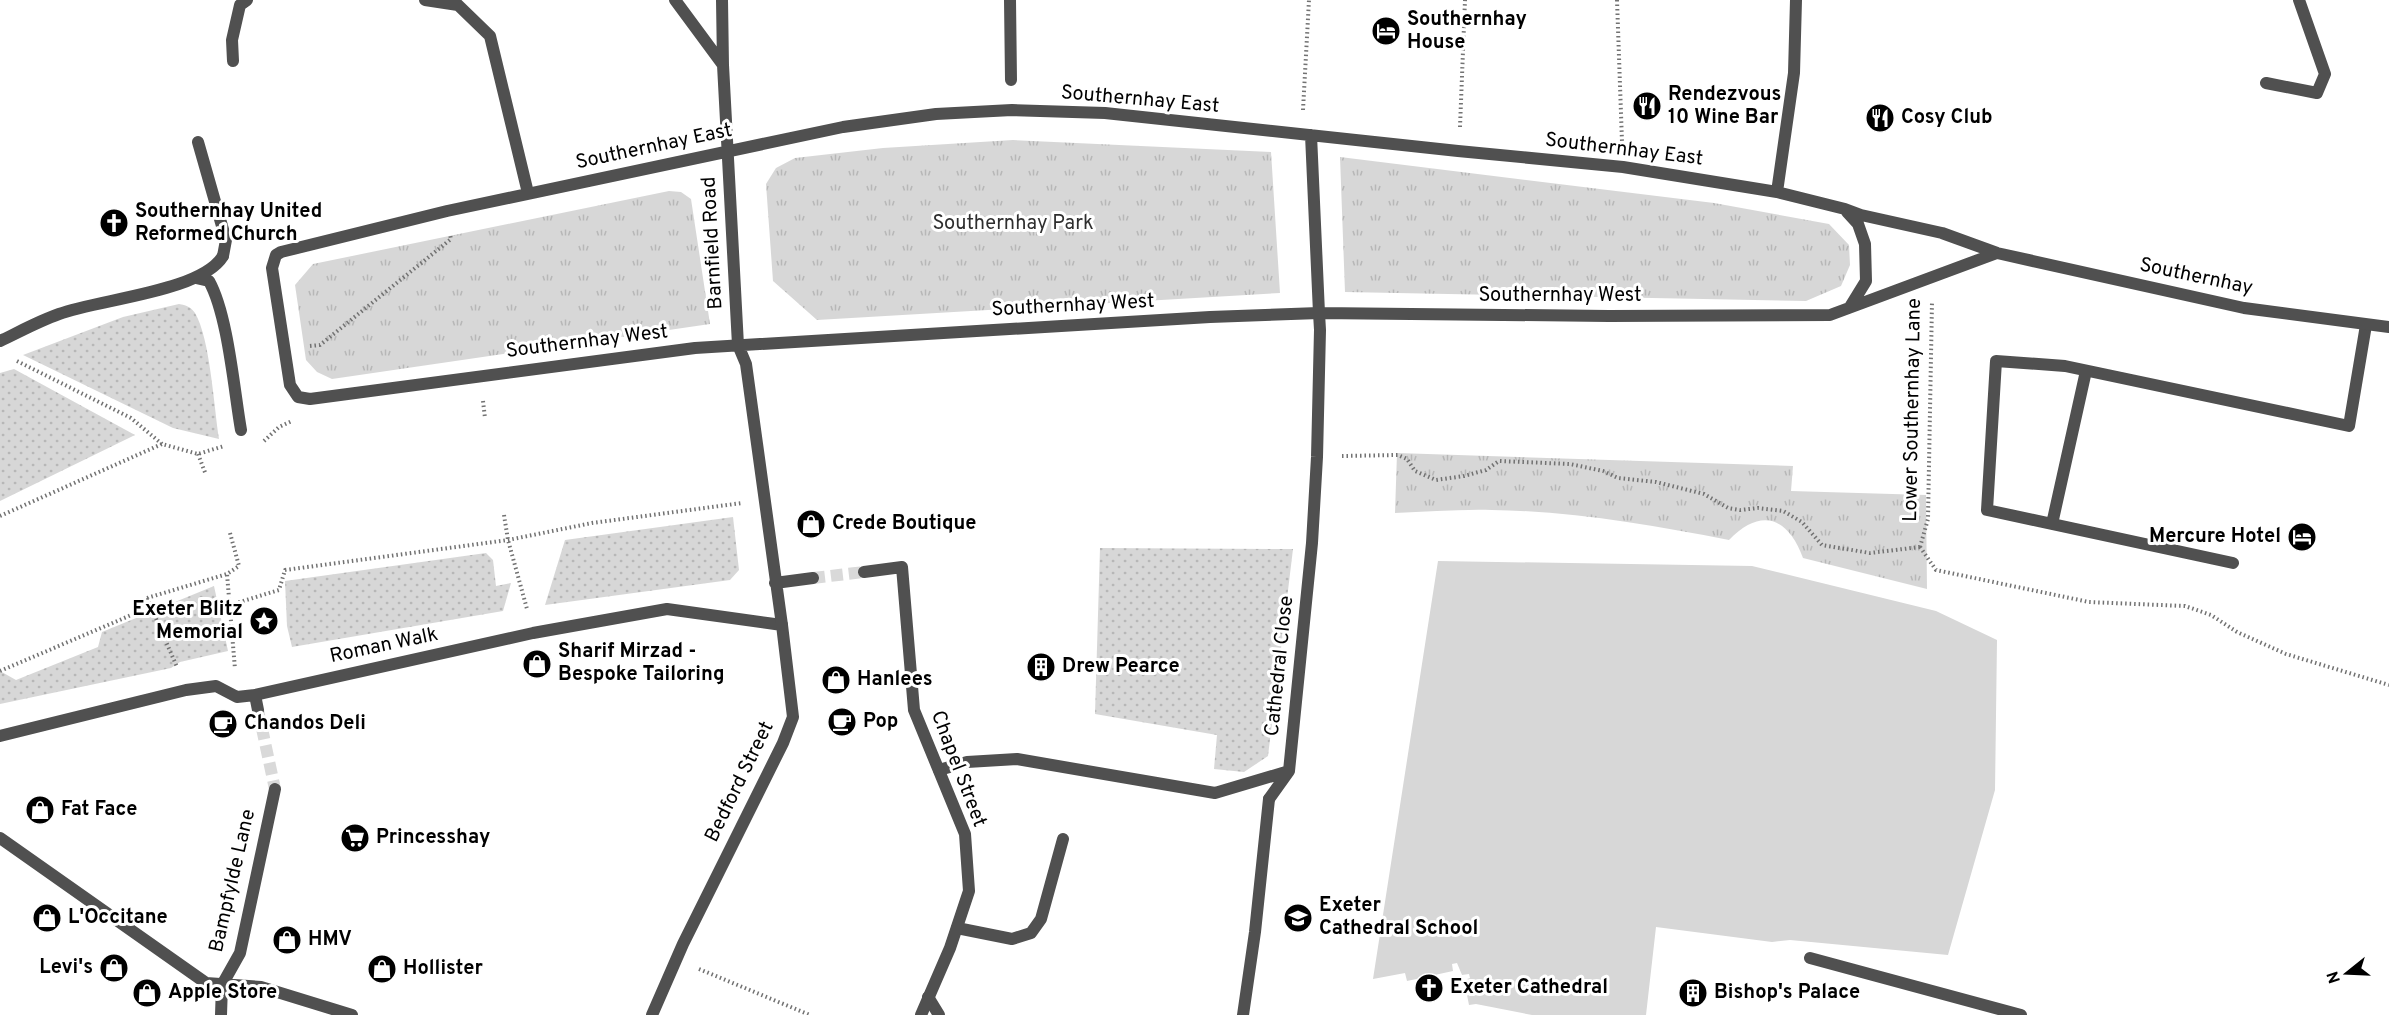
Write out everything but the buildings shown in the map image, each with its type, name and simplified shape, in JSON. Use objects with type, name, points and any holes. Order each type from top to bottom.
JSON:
[{"type":"street","points":[[233,61],[232,40],[240,5],[247,0]]},
{"type":"street","points":[[425,0],[458,5],[490,36],[528,193]]},
{"type":"street","points":[[675,0],[723,65]]},
{"type":"street","name":"Barnfield Road","points":[[722,0],[727,152],[738,345],[746,364],[753,409]]},
{"type":"street","points":[[1010,0],[1011,80]]},
{"type":"street","points":[[1777,192],[1794,73],[1796,0]]},
{"type":"street","points":[[2266,83],[2317,93],[2325,75],[2299,0]]},
{"type":"street","name":"Southernhay East","points":[[281,252],[447,211],[843,127],[936,114],[1012,110],[1105,113],[1623,167],[1777,192],[1861,215],[1942,233],[1997,253]]},
{"type":"street","name":"Cathedral Close","points":[[1243,1015],[1255,932],[1269,800],[1289,771],[1312,543],[1317,458],[1320,330],[1306,135]]},
{"type":"street","points":[[0,342],[59,314],[196,278],[219,263],[226,240],[198,142]]},
{"type":"street","points":[[1845,209],[1858,224],[1865,244],[1866,281],[1850,307]]},
{"type":"street","name":"Southernhay West","points":[[281,252],[276,255],[272,268],[290,385],[298,397],[310,399],[695,348],[1210,317],[1318,313],[1609,316],[1830,315],[1997,253]]},
{"type":"street","name":"Southernhay","points":[[1997,253],[2244,308],[2389,327]]},
{"type":"street","points":[[196,278],[209,281],[214,291],[224,330],[241,430]]},
{"type":"street","points":[[2233,563],[1987,510],[1996,360],[2065,366],[2349,426],[2366,324]]},
{"type":"street","points":[[2052,524],[2086,371]]},
{"type":"street","name":"Bedford Street","points":[[652,1015],[676,959],[783,743],[793,717],[753,409]]},
{"type":"street","name":"Chapel Street","points":[[864,572],[902,567],[914,710],[965,834],[969,891],[957,928],[921,1015]]},
{"type":"street","points":[[775,583],[813,578]]},
{"type":"street","name":"Roman Walk","points":[[0,736],[186,690],[216,686],[237,697],[255,695],[533,633],[667,609],[782,625]]},
{"type":"street","points":[[255,695],[258,710]]},
{"type":"street","points":[[939,770],[967,762],[1017,759],[1215,793],[1289,771]]},
{"type":"street","name":"Bampfylde Lane","points":[[221,1015],[222,985],[240,953],[275,789]]},
{"type":"street","points":[[0,837],[206,983],[261,987],[352,1015]]},
{"type":"street","points":[[957,928],[1012,939],[1030,933],[1041,920],[1063,839]]},
{"type":"street","points":[[1810,958],[2021,1015]]},
{"type":"street","points":[[928,997],[939,1015]]},
{"type":"path","points":[[1306,135],[1309,0]]},
{"type":"path","points":[[1458,151],[1465,0]]},
{"type":"path","points":[[1617,0],[1623,167]]},
{"type":"path","points":[[285,348],[320,345],[451,239],[447,211]]},
{"type":"path","name":"Lower Southernhay Lane","points":[[1930,278],[1933,318],[1928,519],[1920,547],[1936,570],[2089,602],[2185,606],[2211,615],[2237,632],[2286,654],[2389,685]]},
{"type":"path","points":[[13,358],[131,418],[162,444],[198,454],[233,445]]},
{"type":"path","points":[[253,443],[263,442],[279,427]]},
{"type":"path","points":[[0,516],[162,444]]},
{"type":"path","points":[[198,454],[206,475]]},
{"type":"path","points":[[1362,455],[1398,455],[1407,459],[1415,471],[1436,480],[1486,470],[1499,461],[1570,464],[1603,471],[1618,478],[1656,482],[1704,494],[1728,508],[1783,510],[1802,522],[1822,545],[1870,553],[1920,547]]},
{"type":"path","points":[[230,605],[279,590],[285,570],[508,540],[592,523],[764,500]]},
{"type":"path","points":[[504,515],[508,540],[533,633]]},
{"type":"path","points":[[0,671],[136,613],[147,598],[227,574],[239,566],[230,532]]},
{"type":"path","points":[[227,574],[237,697]]},
{"type":"path","points":[[147,598],[186,690]]},
{"type":"path","points":[[676,959],[810,1015]]},
{"type":"green space","name":"Southernhay Park","points":[[1013,140],[1271,152],[1280,293],[817,320],[773,281],[766,184],[776,168],[795,158],[883,148]]},
{"type":"green space","points":[[1340,157],[1714,203],[1829,224],[1849,245],[1850,265],[1841,286],[1806,301],[1345,292]]},
{"type":"green space","points":[[669,191],[681,192],[691,199],[710,324],[332,379],[317,372],[306,360],[295,285],[313,264]]},
{"type":"green space","points":[[179,304],[192,309],[200,324],[211,373],[219,439],[173,428],[23,355],[123,317]]},
{"type":"green space","points":[[14,369],[135,435],[0,501],[0,373]]},
{"type":"green space","points":[[1397,453],[1793,466],[1791,491],[1926,495],[1927,589],[1803,558],[1790,533],[1772,521],[1763,520],[1752,523],[1729,540],[1641,524],[1551,513],[1456,510],[1395,513]]},
{"type":"green space","points":[[733,517],[739,570],[730,580],[545,605],[565,540]]},
{"type":"green space","points":[[1100,548],[1293,549],[1268,756],[1244,772],[1214,769],[1217,735],[1095,714]]},
{"type":"green space","points":[[486,553],[493,560],[496,586],[511,583],[503,611],[292,647],[287,626],[285,581]]},
{"type":"green space","points":[[1438,561],[1752,566],[1936,611],[1997,640],[1995,790],[1948,955],[1790,940],[1772,942],[1656,927],[1646,1015],[1532,1015],[1476,1004],[1469,1005],[1464,980],[1470,978],[1469,974],[1462,975],[1457,963],[1452,964],[1453,971],[1407,981],[1405,973],[1373,979]]},
{"type":"green space","points":[[214,586],[228,651],[180,662],[171,668],[0,704],[0,671],[16,680],[98,647],[102,632]]},
{"type":"tunnel","points":[[813,578],[864,572]]},
{"type":"tunnel","points":[[258,710],[275,789]]},
{"type":"place","name":"Southernhay House","points":[[1386,31]]},
{"type":"place","name":"Rendezvous 10 Wine Bar","points":[[1647,106]]},
{"type":"place","name":"Cosy Club","points":[[1880,118]]},
{"type":"place","name":"Southernhay United Reformed Church","points":[[114,223]]},
{"type":"place","name":"Crede Boutique","points":[[811,524]]},
{"type":"place","name":"Mercure Hotel","points":[[2302,537]]},
{"type":"place","name":"Exeter Blitz Memorial","points":[[264,621]]},
{"type":"place","name":"Sharif Mirzad - Bespoke Tailoring","points":[[537,664]]},
{"type":"place","name":"Drew Pearce","points":[[1041,667]]},
{"type":"place","name":"Hanlees","points":[[836,680]]},
{"type":"place","name":"Pop","points":[[842,722]]},
{"type":"place","name":"Chandos Deli","points":[[223,724]]},
{"type":"place","name":"Fat Face","points":[[40,810]]},
{"type":"place","name":"Princesshay","points":[[355,838]]},
{"type":"place","name":"L'Occitane","points":[[47,918]]},
{"type":"place","name":"Exeter Cathedral School","points":[[1298,918]]},
{"type":"place","name":"HMV","points":[[287,940]]},
{"type":"place","name":"Levi's","points":[[114,968]]},
{"type":"place","name":"Hollister","points":[[382,969]]},
{"type":"place","name":"Exeter Cathedral","points":[[1429,988]]},
{"type":"place","name":"Apple Store","points":[[147,993]]},
{"type":"place","name":"Bishop's Palace","points":[[1693,993]]}]
